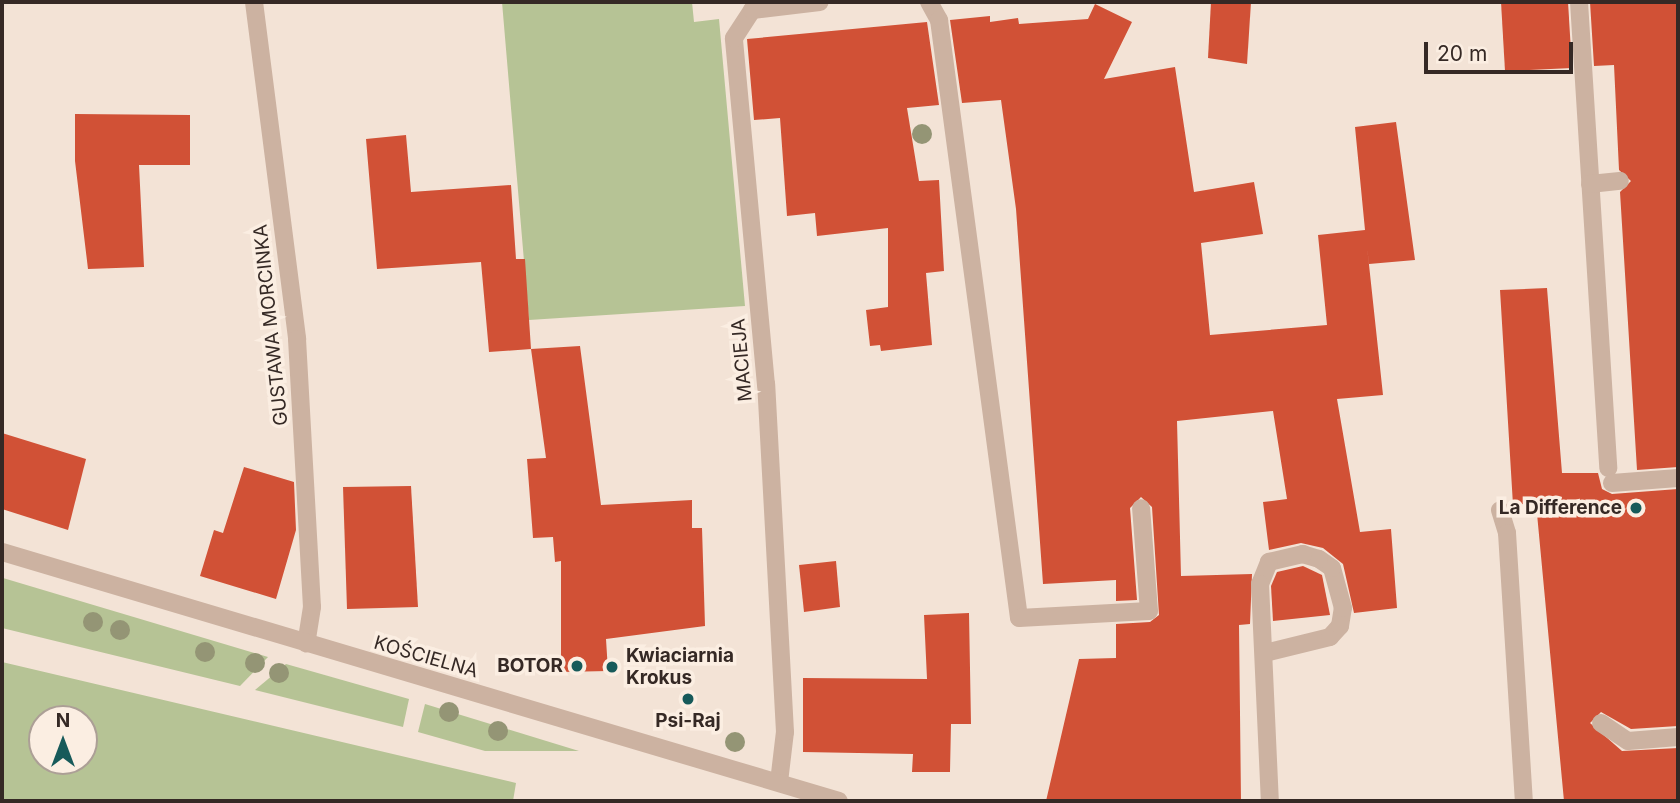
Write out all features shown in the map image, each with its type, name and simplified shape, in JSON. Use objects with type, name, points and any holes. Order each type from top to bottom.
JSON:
[{"type":"street","name":"GUSTAWA MORCINKA","points":[[254,2],[297,339],[312,607],[306,644]]},
{"type":"street","name":"MACIEJA","points":[[779,782],[785,732],[766,384],[734,38],[752,10],[820,2]]},
{"type":"street","points":[[929,2],[939,20],[1019,618],[1149,611],[1141,508]]},
{"type":"street","points":[[1578,2],[1610,476],[1678,478]]},
{"type":"street","points":[[1590,184],[1620,181]]},
{"type":"street","points":[[1500,510],[1507,533],[1524,801]]},
{"type":"street","name":"KOŚCIELNA","points":[[2,552],[779,782],[809,797],[839,801]]},
{"type":"street","points":[[1265,653],[1331,637],[1340,626],[1343,608],[1332,568],[1319,559],[1303,554],[1284,557],[1269,562],[1262,572],[1270,801]]},
{"type":"street","points":[[1601,723],[1628,741],[1678,737]]},
{"type":"green space","points":[[502,2],[692,2],[694,22],[719,19],[745,306],[529,320]]},
{"type":"green space","points":[[3,578],[268,657],[240,686],[2,628]]},
{"type":"green space","points":[[2,662],[516,783],[513,801],[2,801]]},
{"type":"green space","points":[[286,664],[409,699],[403,727],[255,690]]},
{"type":"green space","points":[[425,704],[579,751],[485,751],[418,732]]},
{"type":"building","points":[[1211,2],[1251,2],[1247,64],[1208,58]]},
{"type":"building","points":[[1501,2],[1568,2],[1572,68],[1505,71]]},
{"type":"building","points":[[1590,2],[1678,2],[1678,467],[1637,470],[1620,192],[1631,181],[1619,170],[1614,65],[1594,66]]},
{"type":"building","points":[[1095,4],[1132,22],[1104,79],[1175,67],[1194,192],[1254,182],[1263,234],[1201,243],[1210,335],[1327,325],[1318,235],[1365,230],[1355,127],[1396,122],[1415,260],[1369,264],[1367,246],[1383,395],[1337,399],[1360,532],[1391,529],[1397,608],[1354,613],[1343,564],[1323,548],[1301,543],[1269,550],[1263,502],[1287,499],[1273,411],[1177,421],[1181,576],[1252,574],[1250,624],[1239,625],[1241,801],[1046,801],[1079,659],[1116,658],[1116,624],[1150,622],[1159,615],[1152,507],[1141,497],[1130,508],[1137,600],[1116,601],[1116,580],[1043,584],[1016,209],[1001,100],[962,103],[950,20],[990,16],[990,22],[1018,18],[1019,24],[1088,19]]},
{"type":"building","points":[[927,22],[939,105],[907,108],[919,181],[939,180],[944,271],[926,273],[932,345],[881,351],[880,345],[870,346],[866,310],[888,307],[888,228],[817,236],[815,213],[787,216],[780,118],[754,120],[747,39]]},
{"type":"building","points":[[75,114],[190,115],[190,165],[139,165],[144,267],[88,269],[75,161]]},
{"type":"building","points":[[406,135],[411,192],[511,185],[516,259],[525,259],[531,349],[489,352],[481,262],[377,269],[366,139]]},
{"type":"building","points":[[1547,288],[1562,473],[1598,473],[1602,489],[1612,494],[1678,489],[1678,726],[1631,729],[1601,712],[1590,723],[1622,751],[1678,748],[1678,801],[1564,801],[1536,503],[1513,505],[1500,290]]},
{"type":"building","points":[[580,346],[601,505],[692,500],[692,528],[702,528],[705,626],[606,639],[608,671],[561,672],[561,561],[555,562],[553,537],[533,538],[527,459],[546,458],[531,349]]},
{"type":"building","points":[[2,433],[86,459],[68,530],[2,509]]},
{"type":"building","points":[[244,467],[294,482],[296,530],[276,599],[200,576],[214,530],[223,533]]},
{"type":"building","points":[[411,486],[418,607],[347,609],[343,487]]},
{"type":"building","points":[[836,561],[840,607],[804,612],[799,565]]},
{"type":"building","points":[[1303,566],[1322,575],[1330,615],[1273,621],[1271,586],[1277,572]]},
{"type":"building","points":[[969,613],[971,724],[951,724],[950,772],[912,772],[913,754],[803,752],[803,678],[927,679],[924,615]]},
{"type":"place","name":"La Difference","points":[[1636,508]]},
{"type":"place","name":"BOTOR","points":[[577,666]]},
{"type":"place","name":"Kwiaciarnia Krokus","points":[[612,667]]},
{"type":"place","name":"Psi-Raj","points":[[688,699]]}]
